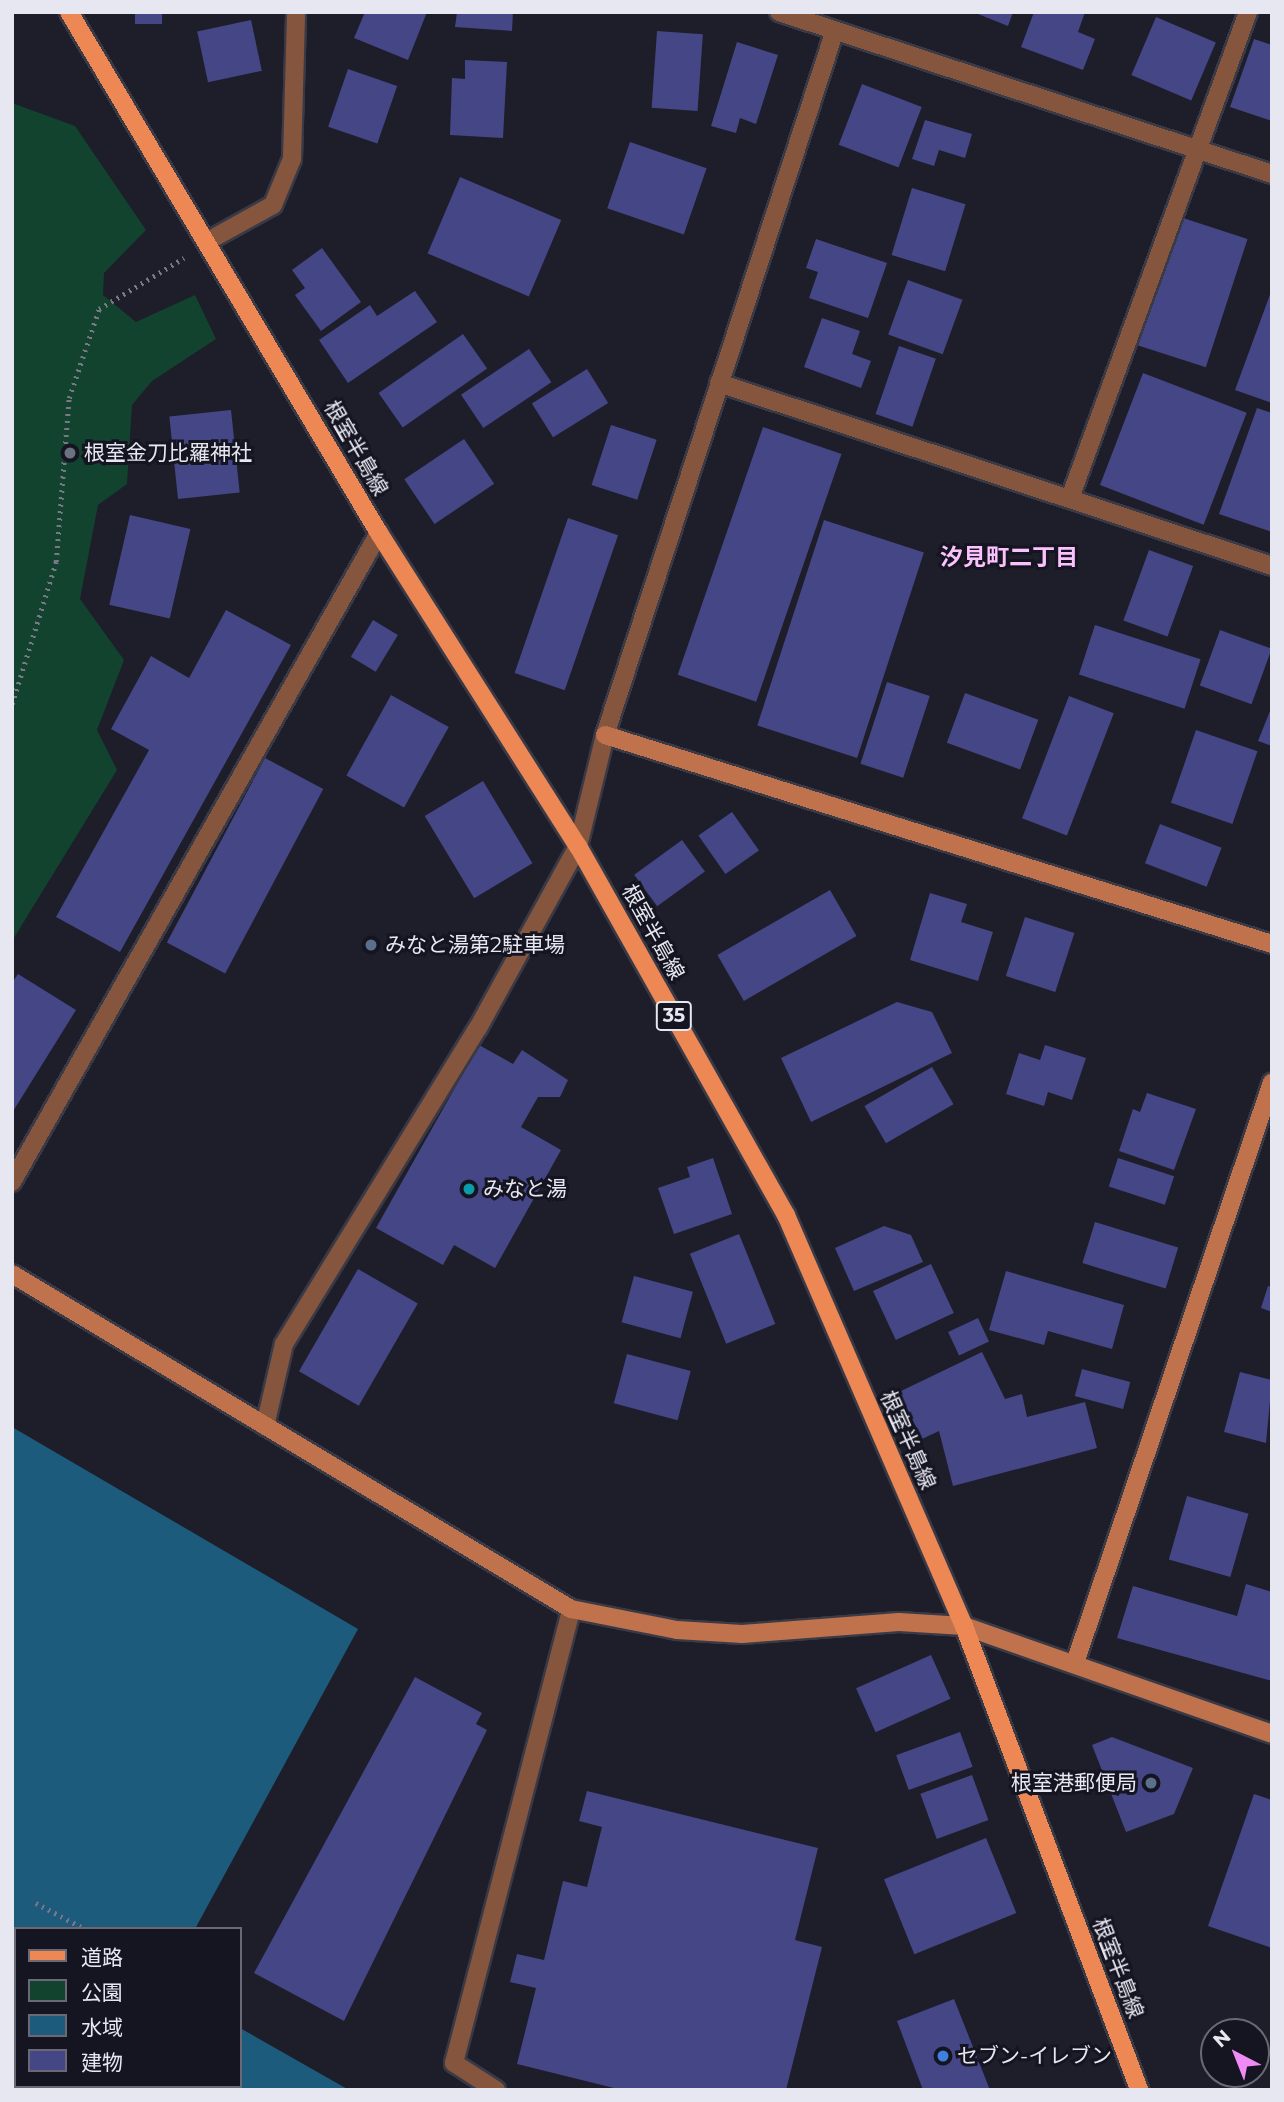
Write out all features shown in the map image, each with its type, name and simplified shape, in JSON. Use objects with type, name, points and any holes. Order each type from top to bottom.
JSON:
[{"type":"main road","name":"根室半島線","points":[[69,12],[208,241],[379,533],[578,846],[786,1215],[964,1626],[1139,2090]]},
{"type":"street","points":[[208,241],[273,205],[292,159],[296,12]]},
{"type":"street","points":[[779,12],[834,33],[1272,174]]},
{"type":"street","points":[[1070,498],[1248,12]]},
{"type":"street","points":[[265,1426],[284,1344],[478,1028],[578,846],[605,736],[834,33]]},
{"type":"street","points":[[719,383],[1272,566]]},
{"type":"street","points":[[12,1182],[379,533]]},
{"type":"street","points":[[605,736],[1272,944]]},
{"type":"street","points":[[1074,1663],[1272,1082]]},
{"type":"street","points":[[12,1274],[571,1609],[677,1630],[742,1634],[900,1622],[964,1626],[1272,1734]]},
{"type":"street","points":[[496,2090],[454,2063],[571,1609]]},
{"type":"path","points":[[12,704],[56,562],[69,398],[99,309],[208,241]]},
{"type":"path","points":[[36,1903],[81,1927]]},
{"type":"green space","name":"根室金刀比羅神社","points":[[12,103],[75,126],[146,230],[104,273],[103,295],[136,322],[195,295],[216,339],[152,381],[132,405],[127,484],[98,505],[80,599],[124,660],[97,730],[117,770],[12,941]]},
{"type":"water","points":[[12,1427],[358,1629],[196,1927],[14,1927],[14,2088],[242,2088],[242,2029],[349,2090],[12,2090]]},
{"type":"building","points":[[135,12],[162,12],[162,24],[135,24]]},
{"type":"building","points":[[365,12],[427,12],[408,60],[354,38]]},
{"type":"building","points":[[457,12],[513,12],[512,31],[455,27]]},
{"type":"building","points":[[973,12],[1013,12],[1008,26]]},
{"type":"building","points":[[1034,12],[1085,12],[1078,32],[1095,39],[1083,70],[1021,47]]},
{"type":"building","points":[[1156,17],[1216,42],[1191,100],[1131,75]]},
{"type":"building","points":[[251,20],[262,71],[208,82],[197,31]]},
{"type":"building","points":[[657,31],[703,34],[698,111],[652,108]]},
{"type":"building","points":[[1254,39],[1272,45],[1272,121],[1230,107]]},
{"type":"building","points":[[737,42],[778,55],[756,124],[740,118],[736,133],[711,126]]},
{"type":"building","points":[[465,60],[507,62],[503,138],[450,135],[452,78],[465,79]]},
{"type":"building","points":[[348,69],[397,86],[377,144],[328,127]]},
{"type":"building","points":[[862,84],[922,107],[898,168],[839,145]]},
{"type":"building","points":[[925,120],[972,134],[965,158],[939,150],[934,166],[912,159]]},
{"type":"building","points":[[630,142],[707,168],[684,235],[607,208]]},
{"type":"building","points":[[460,177],[561,220],[529,296],[428,253]]},
{"type":"building","points":[[912,188],[966,204],[945,271],[892,255]]},
{"type":"building","points":[[1180,217],[1248,239],[1206,367],[1138,345]]},
{"type":"building","points":[[816,239],[887,263],[868,318],[809,298],[818,272],[806,268]]},
{"type":"building","points":[[322,248],[361,302],[321,331],[295,295],[305,288],[292,270]]},
{"type":"building","points":[[908,280],[963,300],[943,354],[888,335]]},
{"type":"building","points":[[1272,289],[1272,403],[1235,390]]},
{"type":"building","points":[[415,291],[437,322],[348,383],[319,340],[370,305],[377,316]]},
{"type":"building","points":[[822,318],[860,331],[852,354],[871,361],[861,388],[804,367]]},
{"type":"building","points":[[463,334],[487,368],[403,427],[379,393]]},
{"type":"building","points":[[899,346],[936,359],[912,427],[876,414]]},
{"type":"building","points":[[529,349],[551,382],[483,428],[461,395]]},
{"type":"building","points":[[587,369],[608,403],[553,437],[532,403]]},
{"type":"building","points":[[1143,373],[1247,413],[1204,525],[1100,485]]},
{"type":"building","points":[[1257,408],[1272,413],[1272,532],[1219,514]]},
{"type":"building","points":[[231,410],[240,493],[178,499],[169,416]]},
{"type":"building","points":[[611,425],[657,440],[637,500],[592,485]]},
{"type":"building","points":[[763,427],[841,454],[756,702],[678,675]]},
{"type":"building","points":[[464,439],[494,484],[435,524],[404,479]]},
{"type":"building","points":[[130,515],[190,529],[170,619],[109,605]]},
{"type":"building","points":[[568,518],[618,535],[565,690],[515,673]]},
{"type":"building","points":[[824,520],[924,552],[857,758],[757,725]]},
{"type":"building","points":[[1149,550],[1193,566],[1168,637],[1123,620]]},
{"type":"building","points":[[226,610],[291,645],[120,952],[56,917],[149,750],[111,729],[151,656],[189,678]]},
{"type":"building","points":[[373,620],[398,635],[376,672],[351,657]]},
{"type":"building","points":[[1095,625],[1201,659],[1184,709],[1079,674]]},
{"type":"building","points":[[1220,630],[1272,649],[1252,704],[1200,685]]},
{"type":"building","points":[[887,682],[930,696],[903,778],[860,764]]},
{"type":"building","points":[[965,693],[1038,720],[1020,769],[947,743]]},
{"type":"building","points":[[391,695],[449,727],[404,807],[346,775]]},
{"type":"building","points":[[1069,696],[1114,713],[1067,836],[1022,818]]},
{"type":"building","points":[[1272,706],[1272,746],[1258,741]]},
{"type":"building","points":[[1196,730],[1257,751],[1232,824],[1171,803]]},
{"type":"building","points":[[265,758],[323,789],[225,974],[167,943]]},
{"type":"building","points":[[483,781],[532,863],[474,898],[425,816]]},
{"type":"building","points":[[732,812],[759,851],[725,874],[698,836]]},
{"type":"building","points":[[1160,824],[1222,848],[1207,887],[1145,863]]},
{"type":"building","points":[[682,840],[705,872],[657,906],[634,875]]},
{"type":"building","points":[[830,890],[856,936],[744,1001],[717,955]]},
{"type":"building","points":[[930,893],[967,904],[961,922],[993,932],[978,981],[910,960]]},
{"type":"building","points":[[1025,917],[1074,933],[1055,992],[1006,976]]},
{"type":"building","points":[[18,974],[76,1010],[12,1113],[12,983]]},
{"type":"building","points":[[897,1002],[932,1012],[952,1053],[811,1122],[781,1058]]},
{"type":"building","name":"みなと湯","points":[[479,1045],[513,1064],[522,1050],[568,1080],[560,1097],[538,1097],[521,1127],[561,1150],[495,1268],[454,1245],[443,1265],[376,1228]]},
{"type":"building","points":[[1045,1045],[1086,1058],[1072,1100],[1048,1092],[1044,1106],[1006,1094],[1019,1053],[1040,1060]]},
{"type":"building","points":[[932,1067],[953,1104],[886,1143],[864,1106]]},
{"type":"building","points":[[1147,1093],[1196,1109],[1174,1170],[1119,1151],[1133,1109],[1140,1112]]},
{"type":"building","points":[[713,1158],[732,1214],[674,1234],[658,1188],[690,1177],[687,1167]]},
{"type":"building","points":[[1118,1158],[1174,1176],[1165,1205],[1109,1187]]},
{"type":"building","points":[[1095,1222],[1178,1247],[1166,1289],[1082,1263]]},
{"type":"building","points":[[884,1226],[911,1235],[923,1262],[854,1291],[835,1248]]},
{"type":"building","points":[[739,1234],[775,1324],[726,1344],[690,1254]]},
{"type":"building","points":[[931,1264],[954,1313],[896,1340],[873,1291]]},
{"type":"building","points":[[358,1269],[418,1304],[359,1406],[299,1371]]},
{"type":"building","points":[[1006,1271],[1124,1305],[1112,1349],[1048,1331],[1044,1345],[989,1330]]},
{"type":"building","points":[[634,1276],[693,1292],[680,1338],[622,1322]]},
{"type":"building","points":[[1268,1286],[1272,1287],[1272,1312],[1261,1308]]},
{"type":"building","points":[[978,1318],[989,1342],[959,1356],[948,1332]]},
{"type":"building","points":[[982,1352],[1005,1399],[1022,1394],[1027,1417],[1085,1402],[1097,1448],[953,1486],[939,1431],[922,1439],[899,1392]]},
{"type":"building","points":[[627,1354],[691,1371],[678,1420],[614,1403]]},
{"type":"building","points":[[1082,1369],[1130,1382],[1123,1409],[1075,1396]]},
{"type":"building","points":[[1240,1372],[1272,1380],[1266,1443],[1224,1432]]},
{"type":"building","points":[[1187,1496],[1249,1514],[1230,1577],[1169,1559]]},
{"type":"building","points":[[1246,1584],[1272,1592],[1272,1681],[1117,1638],[1133,1586],[1237,1616]]},
{"type":"building","points":[[931,1655],[951,1699],[876,1732],[856,1688]]},
{"type":"building","points":[[415,1677],[482,1713],[476,1724],[487,1730],[344,2021],[254,1973]]},
{"type":"building","points":[[960,1732],[973,1767],[909,1790],[896,1755]]},
{"type":"building","points":[[1112,1737],[1193,1768],[1174,1814],[1126,1832],[1092,1745]]},
{"type":"building","points":[[972,1775],[988,1820],[937,1839],[920,1794]]},
{"type":"building","points":[[587,1791],[818,1848],[795,1940],[822,1947],[786,2090],[622,2090],[517,2064],[536,1988],[510,1982],[517,1954],[544,1960],[563,1881],[587,1887],[602,1827],[579,1821]]},
{"type":"building","points":[[1254,1794],[1272,1800],[1272,1948],[1208,1926]]},
{"type":"building","points":[[986,1838],[1016,1913],[914,1954],[884,1879]]},
{"type":"building","name":"セブン-イレブン","points":[[954,1999],[990,2090],[923,2090],[897,2021]]},
{"type":"place","name":"根室金刀比羅神社","points":[[70,453]]},
{"type":"place","name":"みなと湯第2駐車場","points":[[371,945]]},
{"type":"place","name":"みなと湯","points":[[469,1189]]},
{"type":"place","name":"根室港郵便局","points":[[1151,1783]]},
{"type":"place","name":"セブン-イレブン","points":[[943,2056]]},
{"type":"district","name":"汐見町二丁目","points":[[1009,557]]}]
